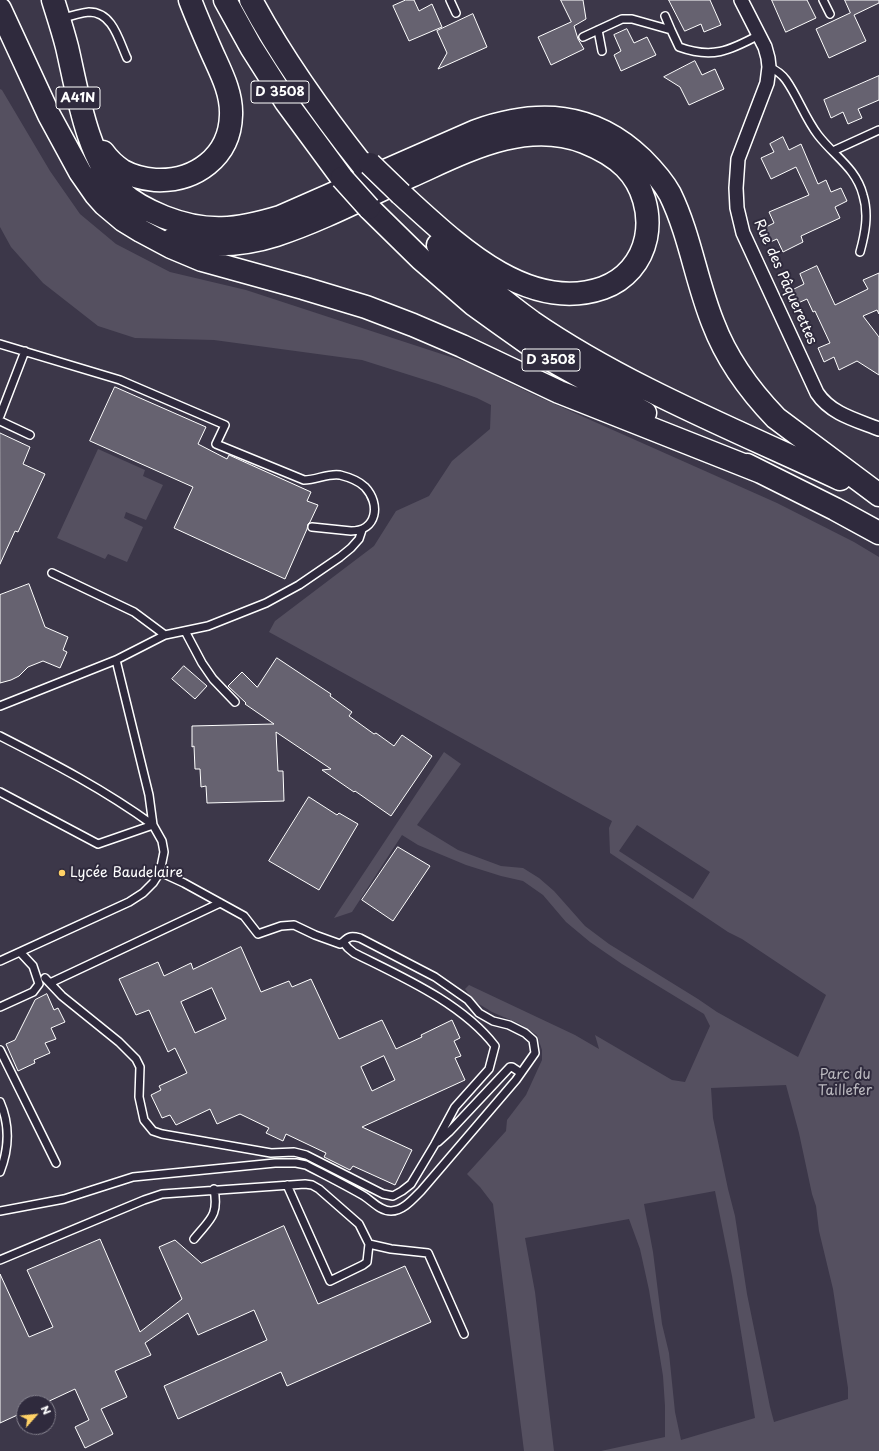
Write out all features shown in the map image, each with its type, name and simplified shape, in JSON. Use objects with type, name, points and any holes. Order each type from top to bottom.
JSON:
[{"type":"highway","points":[[87,129],[98,146],[116,165],[128,173],[147,179],[164,180],[182,178],[205,166],[217,155],[226,140],[229,131],[231,116],[230,99],[190,0]]},
{"type":"highway","name":"D 3508","points":[[225,0],[251,47],[286,102],[342,178],[421,260],[473,304],[526,343],[577,376],[651,417],[835,509],[879,533]]},
{"type":"highway","name":"D 3508","points":[[251,0],[287,61],[334,129],[436,243],[485,286],[532,322],[566,344],[636,383],[879,498]]},
{"type":"highway","name":"A41N","points":[[55,7],[87,129]]},
{"type":"highway","points":[[0,9],[49,115],[80,172],[104,204],[123,220],[141,231],[171,247],[202,260],[303,288],[400,320],[462,346],[559,392],[761,472]]},
{"type":"highway","points":[[87,129],[102,166],[108,175],[120,191],[140,206],[182,224],[199,228],[221,229],[258,224],[287,214],[476,131],[493,125],[520,119],[557,117],[594,127],[616,138],[633,150],[663,182],[670,194],[683,227],[701,291],[712,323],[731,361],[752,391],[776,418],[789,429],[879,495]]},
{"type":"highway","points":[[141,231],[191,243],[233,244],[264,238],[313,221],[474,148],[506,138],[541,135],[574,138],[604,151],[621,163],[634,177],[643,196],[647,214],[647,233],[639,259],[634,267],[621,279],[594,291],[578,294],[560,294],[527,286],[496,271],[396,197]]},
{"type":"street","name":"Rue des Pâquerettes","points":[[741,0],[765,47],[769,67],[767,83],[745,138],[737,169],[736,198],[743,233],[822,402],[838,413],[879,429]]},
{"type":"lane","points":[[450,0],[456,13]]},
{"type":"lane","points":[[823,0],[830,14]]},
{"type":"lane","points":[[55,7],[89,12],[104,16],[116,33],[127,58]]},
{"type":"lane","points":[[665,16],[679,47],[687,50],[708,53],[726,51],[759,35]]},
{"type":"lane","points":[[583,37],[616,21],[627,19],[671,30]]},
{"type":"lane","points":[[598,30],[602,51]]},
{"type":"lane","points":[[769,67],[776,70],[786,80],[818,135],[844,161],[855,177],[864,196],[866,212],[866,227],[860,252]]},
{"type":"lane","points":[[833,150],[879,130]]},
{"type":"lane","points":[[0,344],[120,380],[225,425],[216,444],[304,480],[313,480],[332,475],[340,475],[358,482],[369,492],[375,511],[370,524],[362,530],[351,531],[312,527]]},
{"type":"lane","points":[[0,416],[25,351]]},
{"type":"lane","points":[[0,422],[30,435]]},
{"type":"lane","points":[[0,706],[116,660],[165,635],[208,626],[239,615],[282,595],[323,570],[351,548],[359,539],[362,530]]},
{"type":"lane","points":[[52,573],[134,612],[165,635]]},
{"type":"lane","points":[[185,631],[202,663],[235,702]]},
{"type":"lane","points":[[0,961],[129,902],[143,893],[153,883],[160,872],[164,852],[162,841],[153,825],[149,795],[116,660]]},
{"type":"lane","points":[[0,736],[97,787],[153,825]]},
{"type":"lane","points":[[0,792],[98,844],[153,825]]},
{"type":"lane","points":[[0,1211],[64,1199],[133,1177],[274,1163],[296,1163],[306,1165],[364,1197],[380,1208],[391,1211],[401,1208],[409,1203],[421,1191],[521,1073],[535,1053],[533,1040],[525,1033],[509,1025],[493,1021],[479,1013],[468,1000],[435,977],[360,938],[351,936],[340,944],[315,935],[294,925],[281,926],[258,934],[244,916],[160,872]]},
{"type":"lane","points":[[50,984],[220,903]]},
{"type":"lane","points":[[45,978],[62,996],[119,1042],[136,1059],[140,1067],[139,1097],[142,1112],[144,1120],[153,1131],[162,1134],[271,1154],[294,1152],[306,1155],[384,1194],[393,1196],[410,1184],[435,1144],[455,1107],[489,1069],[495,1046],[466,1016],[408,979],[354,953],[343,942]]},
{"type":"lane","points":[[0,1007],[33,992],[39,984],[33,966],[20,952]]},
{"type":"lane","points":[[0,1050],[56,1163]]},
{"type":"lane","points":[[435,1144],[449,1132],[510,1067],[521,1073]]},
{"type":"lane","points":[[0,1102],[8,1128],[5,1158],[0,1172]]},
{"type":"lane","points":[[0,1260],[153,1196],[178,1192],[214,1190],[287,1185],[305,1184],[312,1185],[319,1189],[359,1224],[369,1244],[367,1262],[330,1281],[287,1185]]},
{"type":"lane","points":[[194,1239],[214,1215],[216,1207],[214,1190]]},
{"type":"lane","points":[[369,1244],[391,1249],[428,1253],[464,1334]]},
{"type":"green space","name":"Parc du Taillefer","points":[[0,89],[50,171],[80,214],[116,244],[170,272],[246,290],[469,363],[532,394],[777,503],[854,542],[879,557],[879,1451],[601,1451],[665,1437],[663,1376],[649,1290],[640,1249],[629,1219],[525,1238],[535,1292],[554,1451],[524,1451],[493,1204],[480,1187],[467,1174],[506,1131],[507,1120],[526,1095],[542,1060],[542,1050],[537,1035],[520,1024],[492,1012],[474,1001],[465,989],[469,985],[575,1035],[599,1049],[595,1035],[672,1080],[685,1082],[710,1026],[704,1014],[622,964],[590,942],[566,922],[543,895],[523,881],[466,865],[418,845],[402,835],[352,912],[334,918],[444,752],[461,764],[417,825],[458,850],[501,866],[523,868],[539,878],[554,891],[585,926],[609,944],[717,1012],[798,1057],[826,995],[610,853],[609,828],[612,821],[269,632],[275,621],[374,546],[396,511],[429,496],[452,461],[490,429],[491,405],[477,398],[438,384],[362,360],[214,340],[135,338],[98,326],[43,283],[11,247],[0,227]],"holes":[[[637,825],[710,872],[693,899],[619,851]],[[786,1085],[816,1206],[819,1231],[833,1289],[848,1388],[848,1399],[774,1422],[747,1294],[735,1216],[713,1118],[711,1088]],[[715,1191],[732,1276],[755,1418],[681,1440],[675,1412],[669,1353],[662,1324],[653,1252],[644,1204]]]},
{"type":"green space","points":[[98,449],[145,470],[143,476],[163,485],[146,520],[126,512],[124,518],[143,527],[127,562],[108,554],[105,559],[57,538]]},
{"type":"building","points":[[406,0],[414,0],[419,11],[432,4],[442,27],[409,41],[393,6]]},
{"type":"building","points":[[561,0],[583,0],[586,19],[574,26],[578,39],[584,49],[551,65],[538,37],[571,22]]},
{"type":"building","points":[[669,0],[710,0],[721,25],[704,32],[701,24],[685,31]]},
{"type":"building","points":[[772,0],[807,0],[816,18],[786,32]]},
{"type":"building","points":[[845,0],[879,0],[879,3],[854,15],[866,41],[829,58],[816,29],[850,13]]},
{"type":"building","points":[[473,14],[487,47],[438,69],[447,53],[437,31]]},
{"type":"building","points":[[627,29],[634,43],[647,37],[656,55],[621,71],[614,55],[621,51],[614,35]]},
{"type":"building","points":[[695,61],[702,75],[715,69],[724,89],[689,105],[680,87],[664,77]]},
{"type":"building","points":[[879,76],[879,100],[858,109],[862,118],[848,124],[843,112],[831,118],[824,100]]},
{"type":"building","points":[[783,137],[789,150],[801,144],[818,184],[826,180],[831,192],[841,188],[847,201],[835,207],[840,218],[801,236],[803,242],[783,252],[777,239],[768,243],[762,229],[774,223],[769,212],[809,195],[796,167],[771,179],[761,158],[774,152],[770,144]]},
{"type":"building","points":[[817,266],[835,305],[868,289],[863,280],[879,273],[879,314],[877,310],[863,316],[879,337],[879,375],[857,361],[839,370],[834,357],[824,362],[818,348],[830,343],[815,311],[813,312],[807,299],[798,303],[792,290],[804,284],[800,274]]},
{"type":"building","points":[[115,387],[206,427],[198,444],[227,459],[229,455],[311,492],[307,501],[318,505],[308,524],[285,579],[174,528],[193,487],[90,441]]},
{"type":"building","points":[[0,433],[30,447],[23,464],[45,474],[18,532],[15,531],[0,564]]},
{"type":"building","points":[[29,584],[45,627],[68,637],[63,650],[67,652],[60,668],[43,661],[28,667],[19,676],[0,683],[0,595]]},
{"type":"building","points":[[277,658],[331,694],[330,696],[352,712],[349,716],[374,734],[376,733],[394,746],[402,735],[432,756],[391,816],[322,770],[331,769],[276,732],[278,771],[283,771],[284,801],[207,803],[206,786],[201,787],[200,769],[195,769],[194,746],[192,747],[192,726],[274,724],[245,704],[246,703],[228,686],[242,672],[257,687]]},
{"type":"building","points":[[184,666],[207,686],[195,699],[172,679]]},
{"type":"building","points":[[309,797],[337,815],[339,813],[358,824],[319,890],[269,861]]},
{"type":"building","points":[[398,847],[430,866],[393,921],[362,900]]},
{"type":"building","points":[[241,947],[261,992],[289,981],[292,987],[311,979],[339,1039],[382,1020],[396,1049],[422,1037],[421,1035],[452,1020],[460,1038],[454,1041],[461,1056],[455,1058],[465,1080],[362,1127],[412,1150],[395,1185],[353,1166],[350,1170],[324,1157],[326,1153],[286,1134],[283,1141],[266,1133],[269,1128],[240,1114],[217,1124],[210,1109],[176,1125],[170,1115],[162,1118],[151,1095],[161,1090],[159,1086],[187,1073],[175,1048],[168,1052],[149,1010],[136,1015],[119,979],[158,962],[164,976],[191,963],[193,969]],"holes":[[[212,988],[226,1019],[195,1033],[181,1002]],[[384,1056],[395,1080],[372,1091],[361,1067]]]},
{"type":"building","points":[[47,994],[54,1010],[58,1008],[65,1022],[51,1028],[56,1039],[45,1043],[50,1053],[34,1060],[35,1063],[18,1071],[6,1044],[15,1040],[35,1000]]},
{"type":"building","points":[[284,1226],[318,1304],[405,1266],[431,1322],[287,1386],[281,1372],[178,1419],[164,1386],[267,1340],[254,1310],[198,1335],[188,1313],[145,1343],[151,1355],[115,1371],[127,1397],[101,1409],[113,1434],[85,1448],[75,1427],[89,1420],[75,1389],[56,1398],[56,1395],[16,1395],[16,1416],[0,1423],[0,1274],[29,1337],[53,1327],[27,1270],[100,1239],[140,1332],[182,1299],[159,1247],[175,1240],[201,1263]]},
{"type":"place","name":"Lycée Baudelaire","points":[[62,873]]}]
